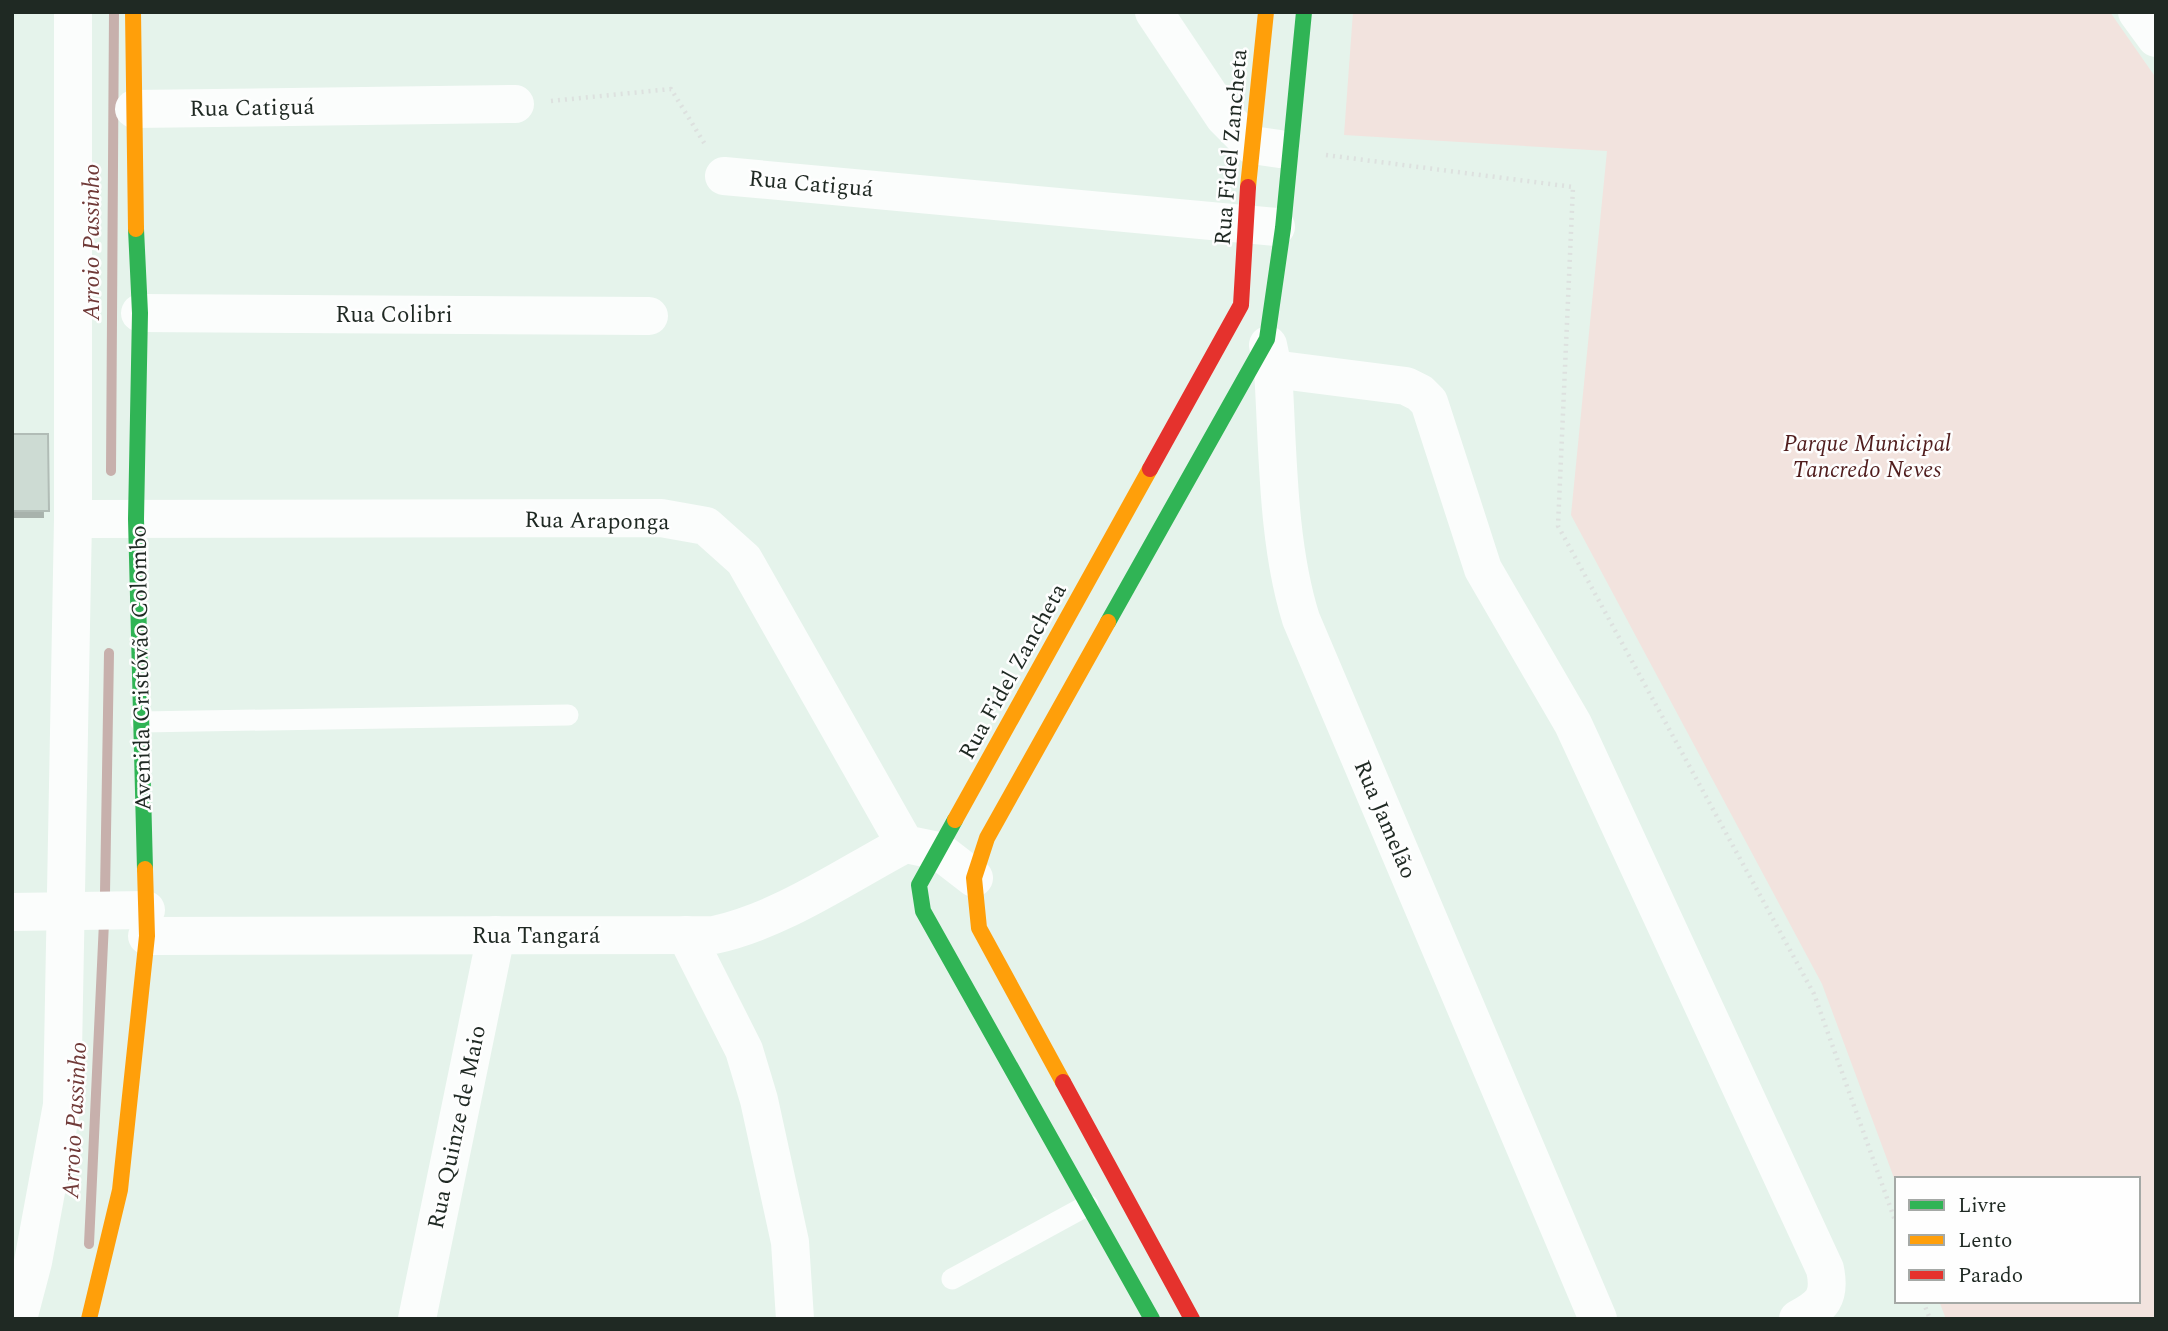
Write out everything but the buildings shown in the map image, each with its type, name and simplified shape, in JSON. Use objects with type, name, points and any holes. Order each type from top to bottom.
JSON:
[{"type":"street","points":[[18,1319],[33,1262],[62,1105],[73,519],[73,12]]},
{"type":"street","name":"Avenida Cristóvão Colombo","points":[[89,1319],[120,1190],[146,923],[136,519],[140,313],[135,209],[133,12]]},
{"type":"street","points":[[1154,12],[1224,117],[1252,145],[1291,151]]},
{"type":"street","name":"Rua Fidel Zancheta","points":[[1152,1319],[923,911],[919,885],[922,847],[1241,305],[1244,223],[1266,12]]},
{"type":"street","points":[[1192,1319],[979,928],[974,878],[987,838],[1270,354],[1304,12]]},
{"type":"street","points":[[2137,12],[2156,38]]},
{"type":"street","name":"Rua Catiguá","points":[[134,109],[515,104]]},
{"type":"street","name":"Rua Catiguá","points":[[724,176],[1283,228]]},
{"type":"street","points":[[1241,305],[1270,354],[1406,386],[1420,393],[1429,402],[1483,569],[1573,724],[1825,1269],[1828,1285],[1824,1300],[1815,1310],[1798,1319]]},
{"type":"street","name":"Rua Colibri","points":[[140,313],[649,316]]},
{"type":"street","name":"Rua Jamelão","points":[[1270,354],[1286,558],[1301,619],[1598,1319]]},
{"type":"street","name":"Rua Araponga","points":[[73,519],[661,517],[706,526],[744,560],[922,847],[974,878]]},
{"type":"street","name":"Rua Tangará","points":[[12,912],[66,913],[146,923],[496,935],[714,935],[741,929],[766,919],[922,847]]},
{"type":"street","name":"Rua Quinze de Maio","points":[[417,1319],[496,935]]},
{"type":"street","points":[[686,935],[744,1050],[759,1100],[790,1242],[795,1319]]},
{"type":"lane","points":[[141,722],[568,715]]},
{"type":"lane","points":[[952,1279],[1088,1205]]},
{"type":"path","name":"Rua Catiguá","points":[[515,104],[671,89],[724,176]]},
{"type":"path","points":[[1291,151],[1573,187],[1558,526],[1814,994],[1895,1220]]},
{"type":"green space","name":"Parque Municipal Tancredo Neves","points":[[1353,12],[2110,12],[2156,78],[2156,1319],[1946,1319],[1940,1303],[2140,1303],[2140,1177],[1895,1177],[1895,1181],[1822,984],[1571,515],[1607,151],[1344,135]]},
{"type":"waterway","name":"Arroio Passinho","points":[[111,471],[114,12]]},
{"type":"waterway","name":"Arroio Passinho","points":[[105,893],[109,653]]},
{"type":"waterway","name":"Arroio Passinho","points":[[89,1244],[104,922]]},
{"type":"traffic: fast","points":[[1108,622],[1267,339],[1283,228],[1304,12]]},
{"type":"traffic: fast","points":[[136,229],[140,313],[136,519],[145,869]]},
{"type":"traffic: fast","points":[[955,820],[919,885],[923,911],[1152,1319]]},
{"type":"traffic: slow","points":[[133,12],[136,229]]},
{"type":"traffic: slow","points":[[1248,187],[1266,12]]},
{"type":"traffic: slow","points":[[955,820],[1150,469]]},
{"type":"traffic: slow","points":[[1063,1082],[979,928],[974,878],[987,838],[1108,622]]},
{"type":"traffic: slow","points":[[89,1319],[120,1190],[147,936],[145,869]]},
{"type":"traffic: jam","points":[[1150,469],[1241,305],[1248,187]]},
{"type":"traffic: jam","points":[[1063,1082],[1192,1319]]}]
